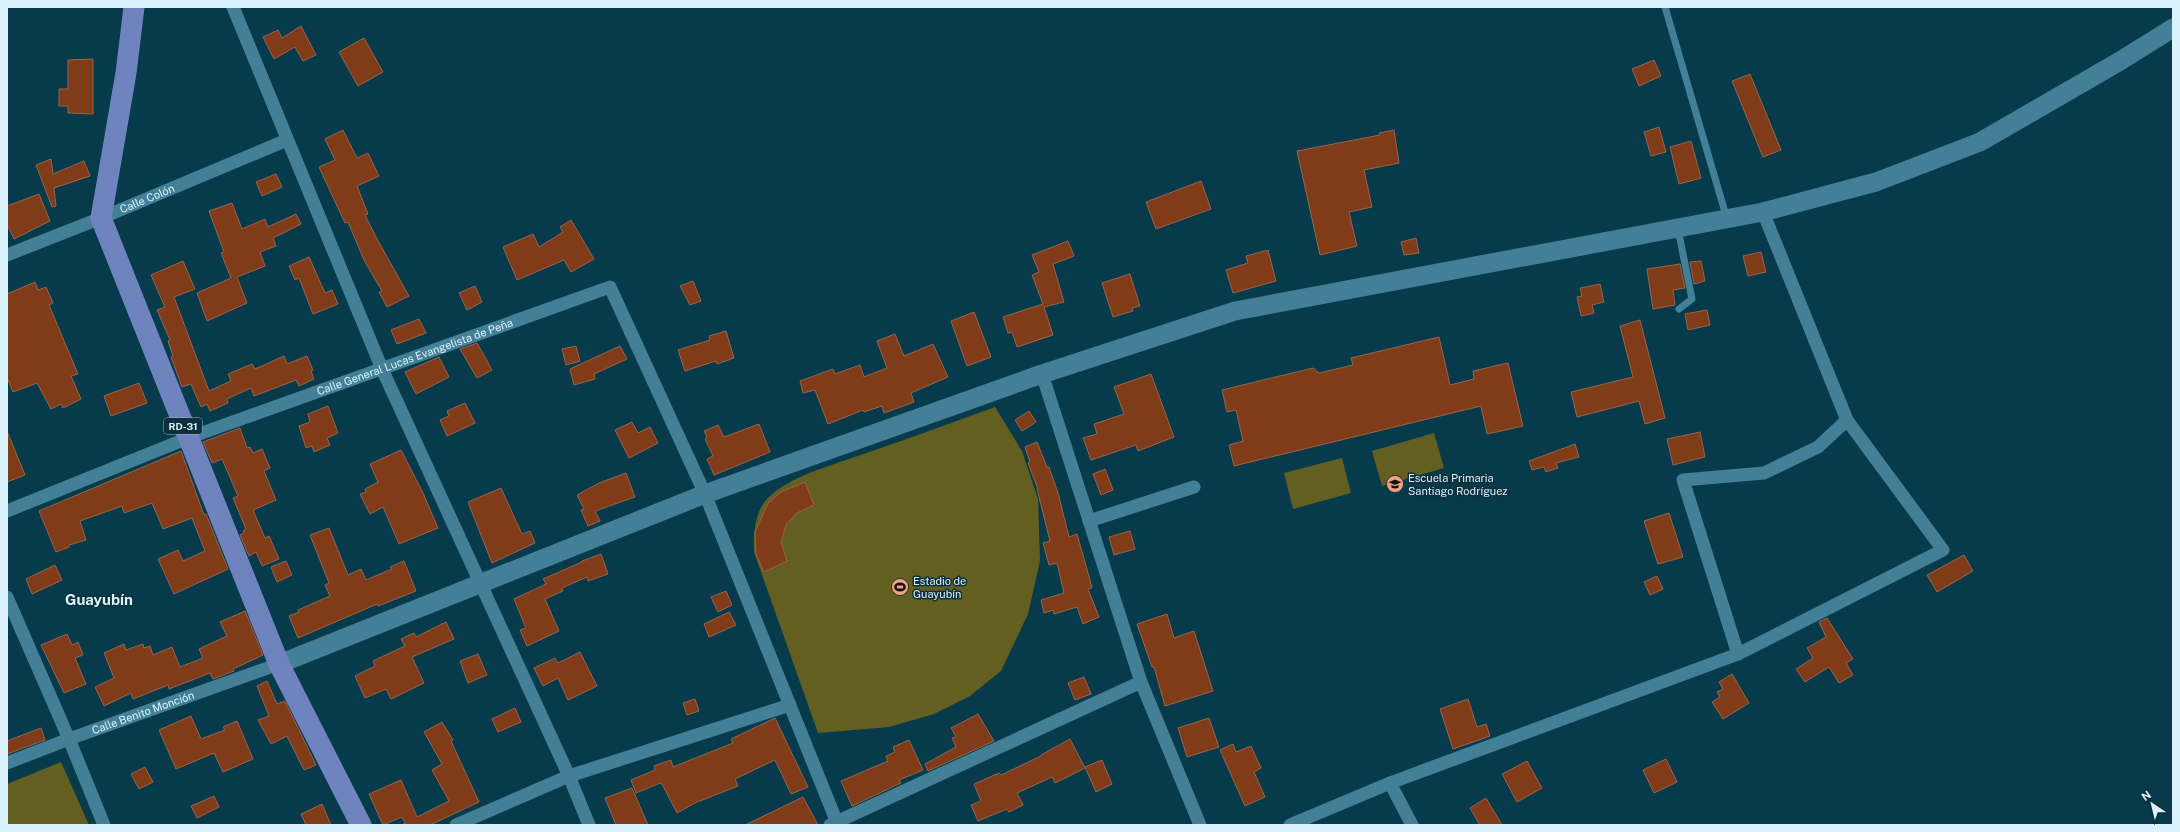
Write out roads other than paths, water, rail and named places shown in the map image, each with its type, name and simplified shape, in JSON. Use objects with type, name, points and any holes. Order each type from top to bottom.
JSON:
[{"type":"main road","points":[[101,218],[126,73],[134,7]]},
{"type":"main road","name":"RD-31","points":[[101,218],[188,438],[280,664],[361,825]]},
{"type":"street","points":[[233,7],[382,369],[569,776],[588,825]]},
{"type":"street","points":[[280,664],[705,494],[1042,374],[1235,311],[1763,212],[1876,182],[1980,142],[2120,61],[2173,28]]},
{"type":"street","name":"Calle Colón","points":[[7,255],[101,218],[287,140]]},
{"type":"street","points":[[1290,825],[1390,783],[1738,654],[1944,550],[1847,420],[1763,212]]},
{"type":"street","name":"Calle General Lucas Evangelista de Peña","points":[[7,511],[188,438],[610,287],[705,494]]},
{"type":"street","points":[[1042,374],[1141,682],[1200,825]]},
{"type":"street","points":[[1738,654],[1683,480],[1764,473],[1818,447],[1847,420]]},
{"type":"street","points":[[1089,521],[1194,487]]},
{"type":"street","points":[[705,494],[790,705],[835,824],[1141,682]]},
{"type":"street","points":[[7,597],[69,739],[104,825]]},
{"type":"street","name":"Calle Benito Monción","points":[[7,763],[69,739],[280,664]]},
{"type":"street","points":[[456,825],[569,776],[790,705]]},
{"type":"street","points":[[1390,783],[1412,825]]},
{"type":"lane","points":[[1666,7],[1727,219]]},
{"type":"lane","points":[[1678,228],[1692,299],[1679,309]]},
{"type":"place","name":"Escuela Primaria Santiago Rodríguez","points":[[1395,484]]},
{"type":"place","name":"Estadio de Guayubín","points":[[900,587]]},
{"type":"district","name":"Guayubín","points":[[99,600]]}]
